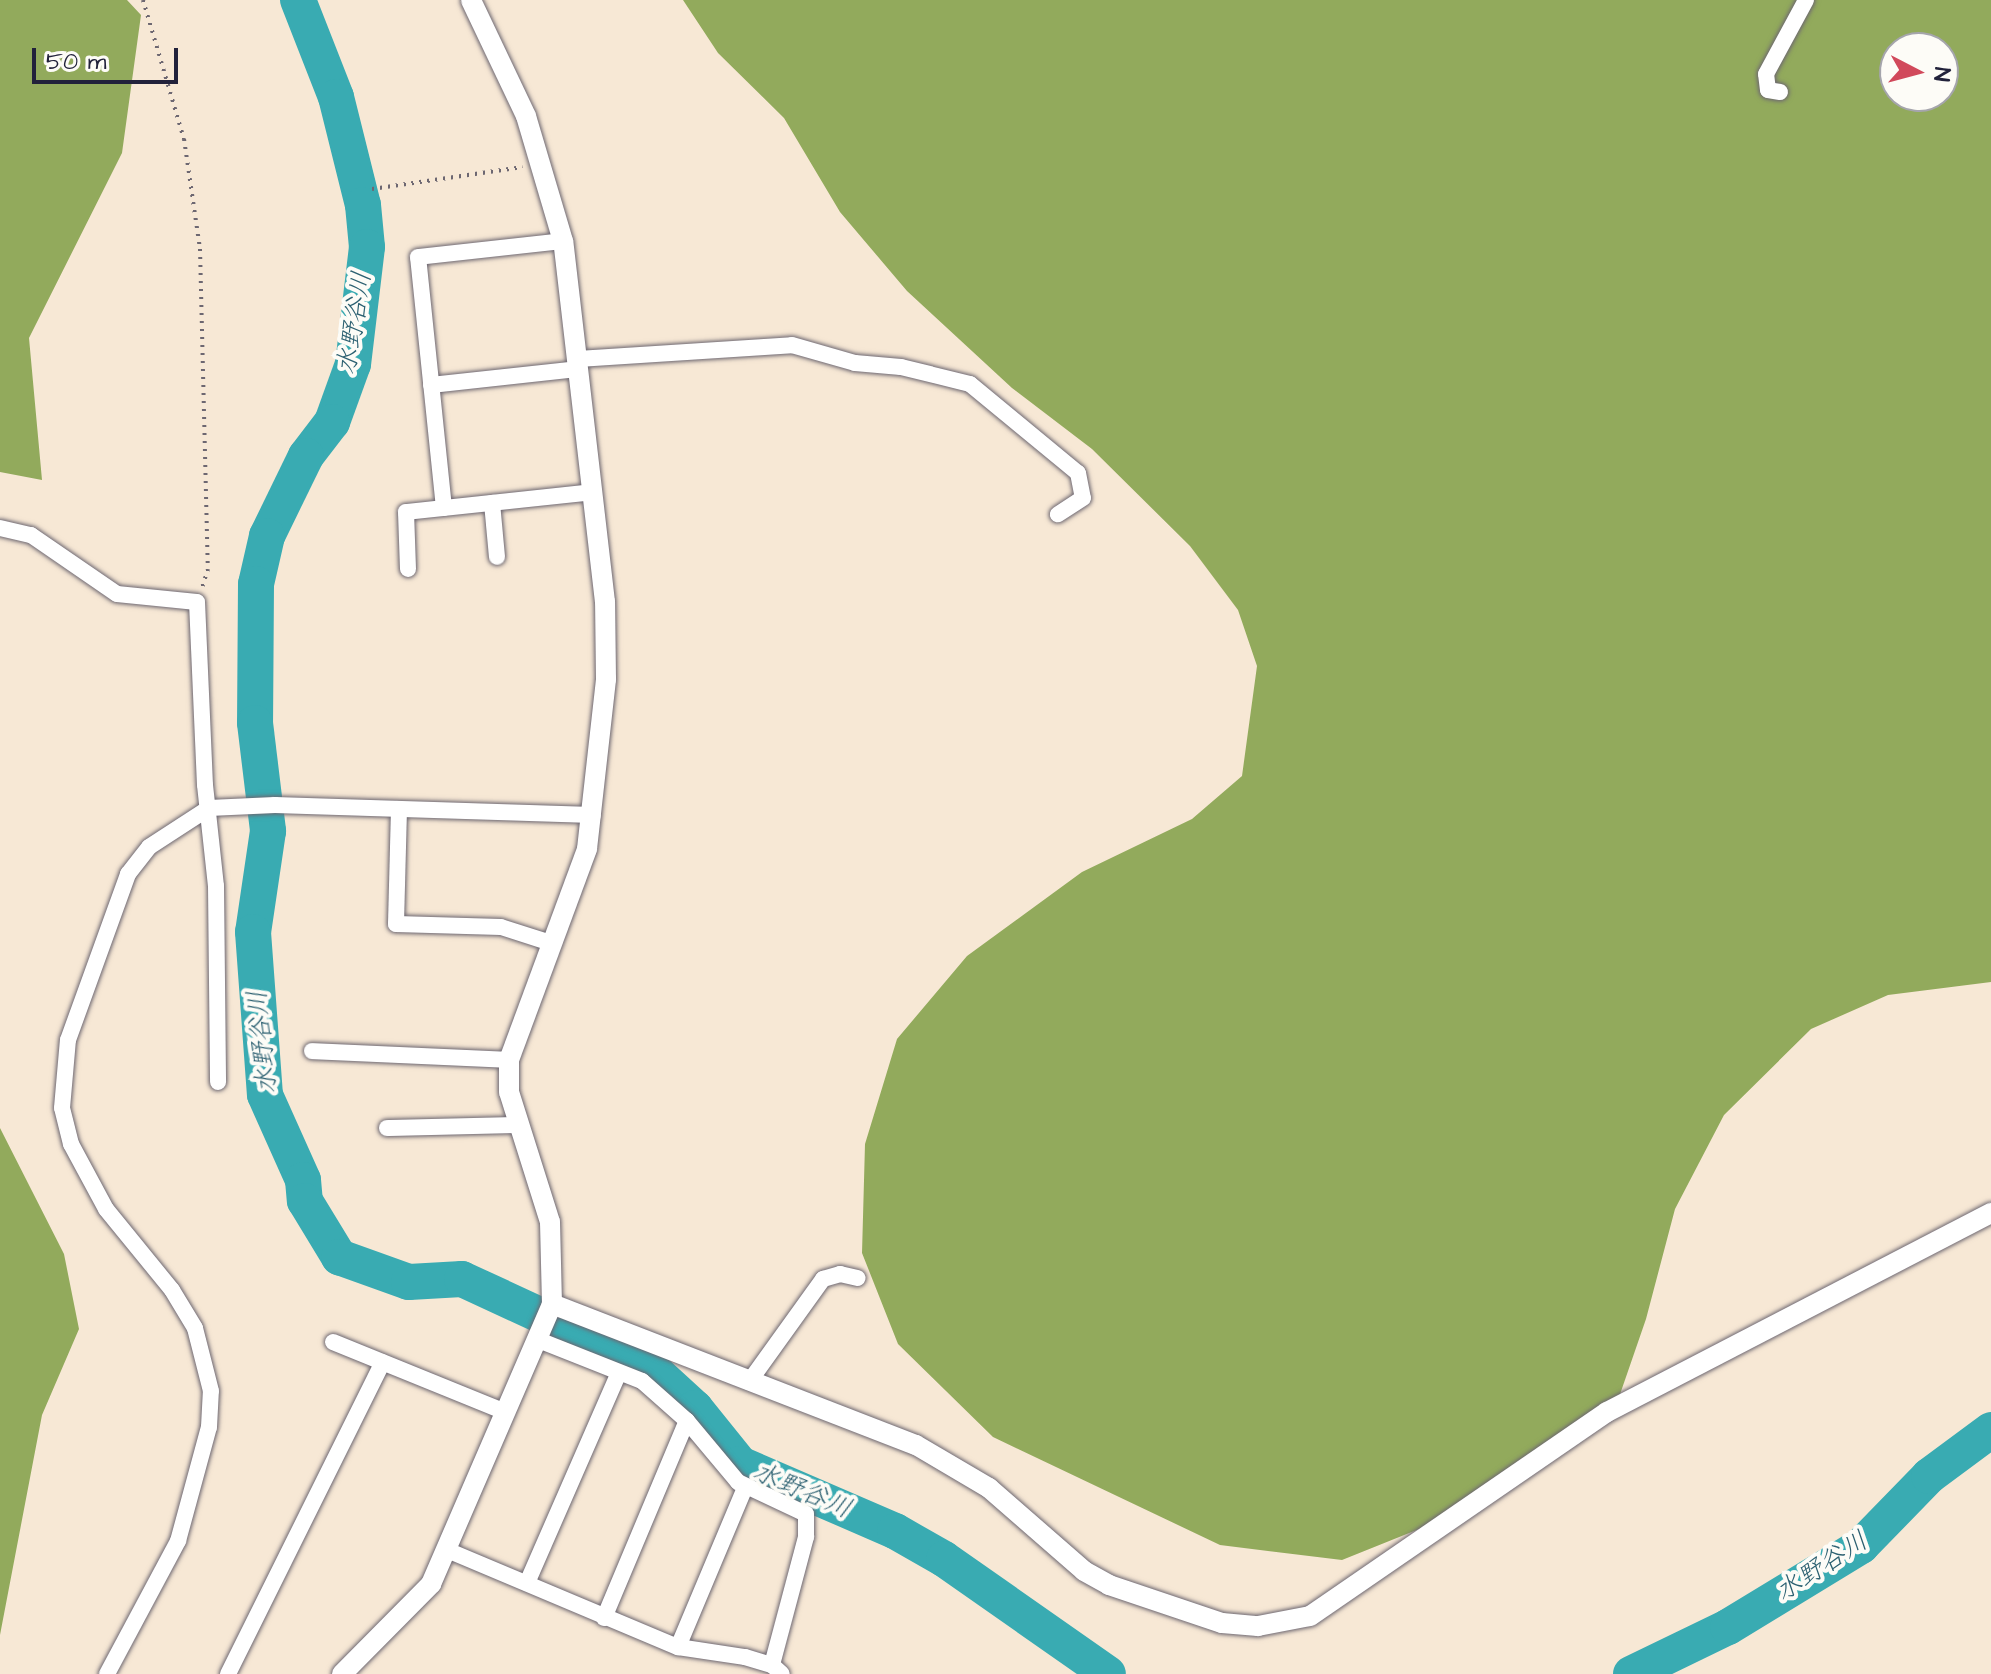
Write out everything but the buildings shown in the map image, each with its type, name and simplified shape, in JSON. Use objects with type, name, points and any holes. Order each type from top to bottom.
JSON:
[{"type":"street","points":[[342,1674],[418,1601],[447,1550],[544,1321],[550,1222],[509,1092],[509,1060],[576,884],[593,815],[607,643],[579,364],[563,241],[544,163],[471,0]]},
{"type":"street","points":[[1780,92],[1768,90],[1766,74],[1806,0]]},
{"type":"street","points":[[444,508],[418,257],[563,241]]},
{"type":"street","points":[[431,385],[579,364],[792,345],[855,363],[901,367],[970,384],[1078,473],[1085,489],[1083,498],[1058,514]]},
{"type":"street","points":[[408,569],[406,512],[593,492]]},
{"type":"street","points":[[492,503],[497,557]]},
{"type":"street","points":[[0,528],[31,535],[117,594],[197,602],[216,886],[218,1082]]},
{"type":"street","points":[[107,1674],[178,1541],[209,1427],[211,1391],[195,1328],[83,1170],[62,1108],[62,1074],[68,1040],[128,874],[149,847],[209,808],[267,805],[593,815]]},
{"type":"street","points":[[399,809],[396,924],[501,927],[551,943]]},
{"type":"street","points":[[312,1051],[509,1060]]},
{"type":"street","points":[[387,1128],[518,1125]]},
{"type":"street","points":[[544,1321],[749,1382],[916,1445],[959,1466],[1084,1571],[1109,1585],[1222,1623],[1286,1623],[1334,1603],[1607,1412],[1991,1213]]},
{"type":"street","points":[[749,1382],[823,1279],[840,1274],[858,1278]]},
{"type":"street","points":[[447,1550],[678,1647],[777,1669],[806,1537],[806,1514],[745,1488],[687,1421],[653,1388],[618,1375],[544,1321]]},
{"type":"street","points":[[333,1342],[505,1412]]},
{"type":"street","points":[[228,1674],[383,1362]]},
{"type":"street","points":[[527,1583],[618,1375]]},
{"type":"street","points":[[604,1618],[687,1421]]},
{"type":"street","points":[[678,1647],[745,1488]]},
{"type":"path","points":[[143,0],[184,139],[200,249],[208,569],[197,602]]},
{"type":"path","points":[[372,189],[544,163]]},
{"type":"green space","points":[[0,0],[127,0],[141,15],[122,153],[29,338],[42,480],[0,472]]},
{"type":"green space","points":[[683,0],[1991,0],[1991,982],[1888,995],[1811,1029],[1724,1115],[1675,1209],[1646,1319],[1617,1403],[1449,1517],[1342,1560],[1220,1545],[993,1437],[898,1344],[862,1253],[865,1144],[897,1039],[967,956],[1082,872],[1192,819],[1242,776],[1257,666],[1238,610],[1190,546],[1092,449],[1012,388],[907,291],[840,212],[784,118],[718,53]]},
{"type":"green space","points":[[0,1128],[64,1254],[79,1329],[42,1415],[0,1635]]},
{"type":"waterway","name":"水野谷川","points":[[298,0],[336,97],[363,205],[367,247],[353,364],[332,422],[306,456],[267,536],[256,584],[255,723],[268,831],[253,932],[265,1095],[303,1180],[305,1201],[339,1257],[409,1282],[462,1279],[648,1365],[695,1408],[740,1464],[895,1531],[944,1559],[1108,1674]]},
{"type":"waterway","name":"水野谷川","points":[[1631,1674],[1728,1627],[1861,1546],[1929,1476],[1991,1430]]}]
